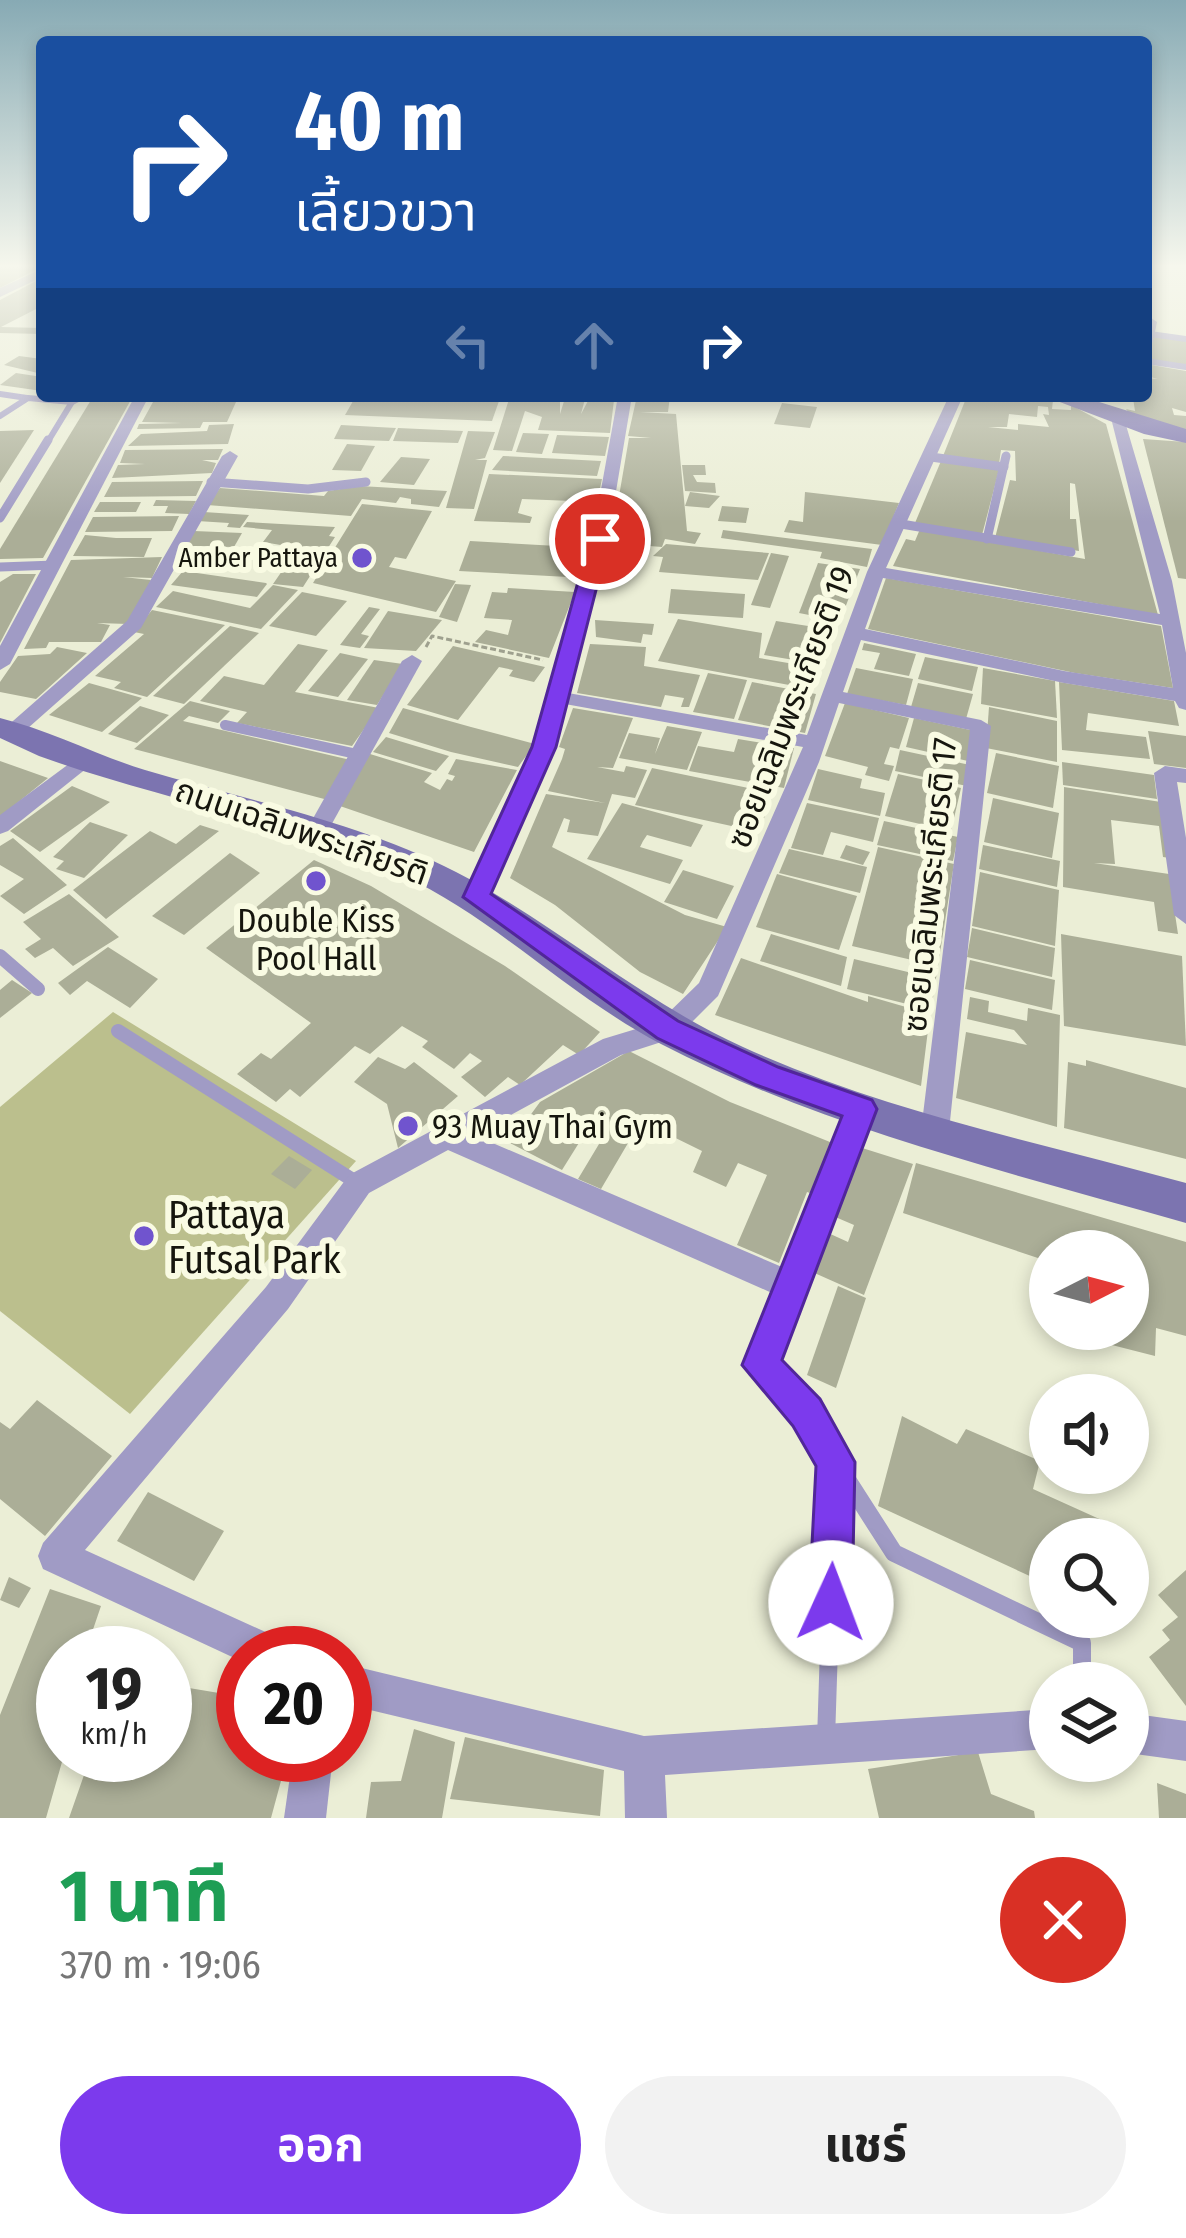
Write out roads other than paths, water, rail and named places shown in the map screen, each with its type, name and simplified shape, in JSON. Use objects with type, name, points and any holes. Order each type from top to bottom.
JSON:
[{"type":"main road","points":[[1079,402],[1116,411],[1153,433],[1186,436]]},
{"type":"main road","name":"ถนนเฉลิมพระเกียรติ","points":[[6,729],[85,759],[318,829],[476,897],[668,1030],[767,1076],[861,1109],[1186,1203]]},
{"type":"street","points":[[0,664],[139,402]]},
{"type":"street","points":[[476,897],[544,747],[600,539],[624,402]]},
{"type":"street","name":"ซอยเฉลิมพระเกียรติ 19","points":[[668,1030],[709,989],[814,743],[876,572],[954,402]]},
{"type":"street","points":[[852,632],[1185,700],[1163,581],[1116,411]]},
{"type":"street","points":[[6,729],[134,624],[230,456]]},
{"type":"street","points":[[876,572],[1170,621]]},
{"type":"street","points":[[1163,581],[1186,584]]},
{"type":"street","points":[[318,829],[412,661]]},
{"type":"street","name":"ซอยเฉลิมพระเกียรติ 17","points":[[829,695],[981,726],[935,1131]]},
{"type":"street","points":[[557,697],[814,743]]},
{"type":"street","points":[[0,826],[85,759]]},
{"type":"street","points":[[1186,776],[1165,773],[1186,915]]},
{"type":"street","points":[[216,1630],[56,1556],[278,1298],[359,1184],[612,1048],[668,1030]]},
{"type":"street","points":[[761,1365],[861,1109]]},
{"type":"street","points":[[446,1136],[790,1286]]},
{"type":"street","points":[[372,1691],[644,1756],[1029,1730]]},
{"type":"street","points":[[1149,1736],[1186,1741]]},
{"type":"street","points":[[644,1756],[646,1818]]},
{"type":"street","points":[[305,1818],[310,1782]]},
{"type":"lane","points":[[1152,363],[1186,367]]},
{"type":"lane","points":[[0,394],[36,399]]},
{"type":"lane","points":[[0,416],[28,398]]},
{"type":"lane","points":[[0,518],[73,402]]},
{"type":"lane","points":[[931,457],[1005,462],[987,539]]},
{"type":"lane","points":[[211,482],[308,489],[366,482]]},
{"type":"lane","points":[[901,524],[1071,552]]},
{"type":"lane","points":[[0,567],[55,565]]},
{"type":"lane","points":[[224,725],[362,755]]},
{"type":"lane","points":[[0,956],[38,989]]},
{"type":"lane","points":[[118,1030],[359,1184]]},
{"type":"lane","points":[[761,1365],[806,1412],[894,1553],[1082,1643],[1082,1662]]},
{"type":"lane","points":[[826,1745],[836,1462]]},
{"type":"place","name":"Amber Pattaya","points":[[362,558]]},
{"type":"place","name":"Double Kiss Pool Hall","points":[[316,881]]},
{"type":"place","name":"93 Muay Thai Gym","points":[[408,1126]]},
{"type":"place","name":"Pattaya Futsal Park","points":[[144,1236]]}]
